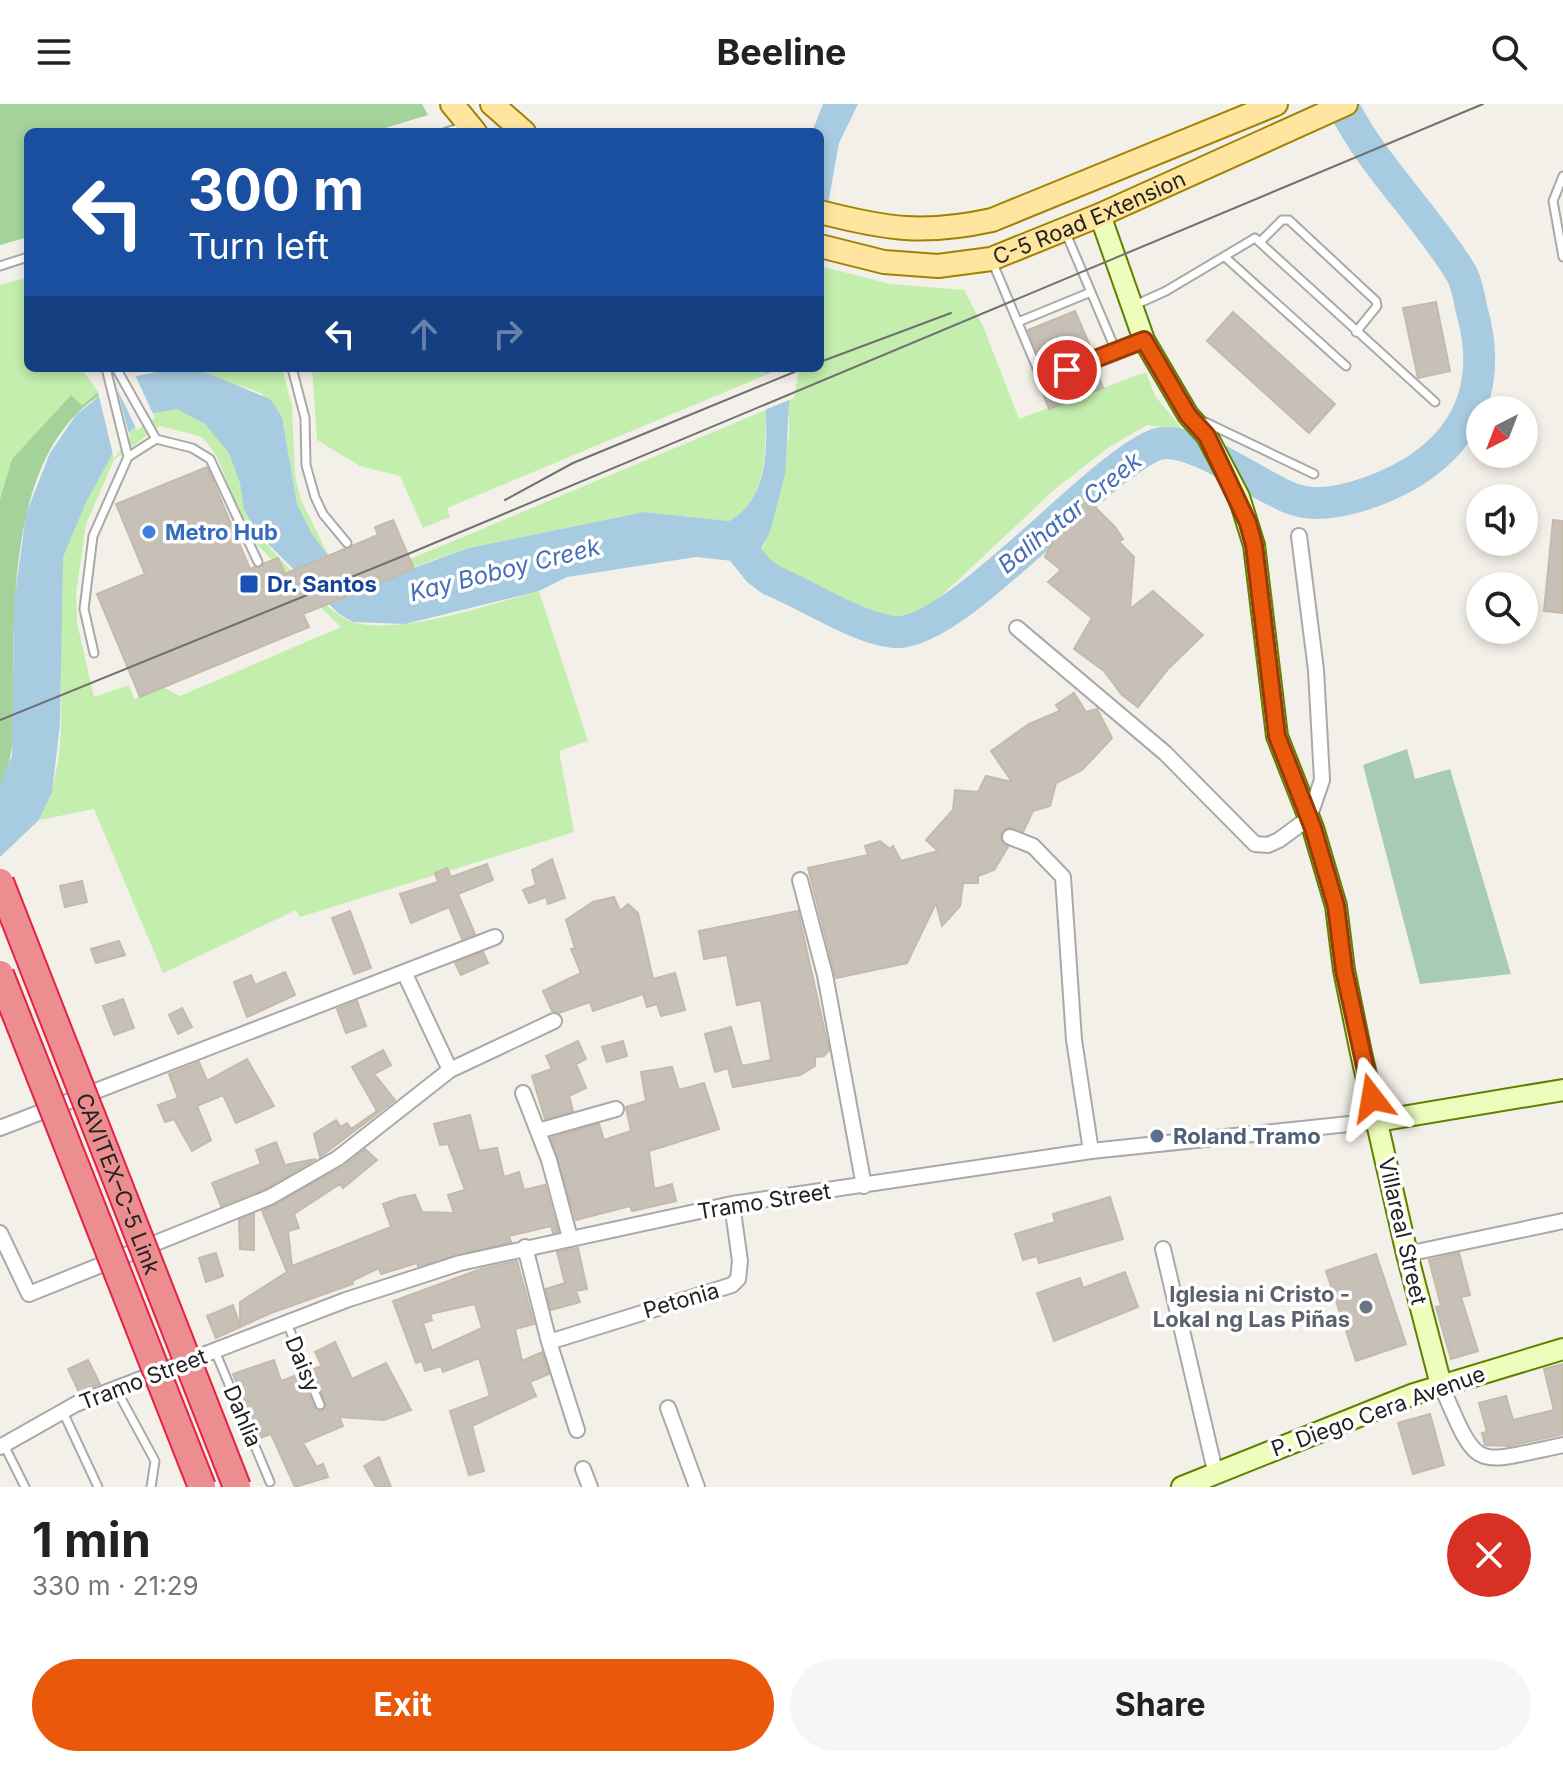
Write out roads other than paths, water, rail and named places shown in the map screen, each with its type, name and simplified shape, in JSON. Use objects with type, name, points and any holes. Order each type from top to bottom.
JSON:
[{"type":"highway","name":"CAVITEX–C-5 Link","points":[[0,882],[237,1487]]},
{"type":"highway","name":"CAVITEX–C-5 Link","points":[[0,974],[202,1487]]},
{"type":"main road","points":[[452,104],[471,128]]},
{"type":"main road","points":[[492,104],[519,128]]},
{"type":"main road","name":"C-5 Road Extension","points":[[826,214],[902,230],[950,229],[992,220],[1276,104]]},
{"type":"main road","name":"C-5 Road Extension","points":[[824,247],[884,262],[938,266],[991,259],[1100,215],[1346,104]]},
{"type":"street","name":"Villareal Street","points":[[1100,215],[1144,340],[1188,415],[1207,436],[1239,497],[1254,545],[1277,736],[1309,818],[1336,906],[1344,970],[1407,1254],[1441,1385]]},
{"type":"street","points":[[1017,628],[1165,753],[1255,844],[1268,845],[1309,818],[1320,788],[1322,757],[1316,670],[1299,536]]},
{"type":"street","points":[[1010,837],[1033,846],[1063,877],[1074,1040],[1091,1151]]},
{"type":"street","points":[[800,880],[825,975],[864,1186]]},
{"type":"street","points":[[0,1128],[495,937]]},
{"type":"street","points":[[404,972],[450,1070]]},
{"type":"street","points":[[0,1233],[29,1294],[270,1197],[338,1158],[450,1070],[554,1021]]},
{"type":"street","name":"Tramo Street","points":[[2,1446],[63,1412],[116,1389],[287,1323],[460,1263],[525,1247],[732,1204],[1091,1151],[1378,1121],[1563,1090]]},
{"type":"street","points":[[523,1093],[538,1131],[570,1238]]},
{"type":"street","points":[[538,1131],[616,1109]]},
{"type":"street","name":"Petonia","points":[[549,1342],[732,1285],[738,1279],[740,1261],[732,1204]]},
{"type":"street","points":[[1407,1254],[1563,1221]]},
{"type":"street","points":[[525,1247],[549,1342],[577,1430]]},
{"type":"street","points":[[1163,1249],[1215,1471]]},
{"type":"street","name":"P. Diego Cera Avenue","points":[[1192,1485],[1215,1471],[1441,1385],[1563,1349]]},
{"type":"street","points":[[1441,1385],[1465,1442],[1478,1456],[1495,1459],[1563,1445]]},
{"type":"street","points":[[668,1408],[697,1487]]},
{"type":"street","points":[[583,1469],[590,1487]]},
{"type":"lane","points":[[1563,176],[1553,201],[1563,257]]},
{"type":"lane","points":[[1261,241],[1282,220],[1289,220],[1376,301],[1377,306],[1356,332]]},
{"type":"lane","points":[[1065,230],[1116,351]]},
{"type":"lane","points":[[1132,306],[1255,238],[1435,402]]},
{"type":"lane","points":[[1225,257],[1346,366]]},
{"type":"lane","points":[[0,266],[24,258]]},
{"type":"lane","points":[[991,259],[1042,380],[1144,340]]},
{"type":"lane","points":[[1018,322],[1091,292]]},
{"type":"lane","points":[[106,372],[126,454]]},
{"type":"lane","points":[[119,372],[154,435],[192,448],[210,459],[258,562]]},
{"type":"lane","points":[[293,372],[305,418],[306,465],[315,497],[323,514],[347,543]]},
{"type":"lane","points":[[1188,415],[1314,474]]},
{"type":"lane","points":[[94,653],[84,609],[89,555],[98,520],[126,454],[154,435]]},
{"type":"lane","name":"Daisy","points":[[287,1323],[320,1405]]},
{"type":"lane","name":"Dahlia","points":[[215,1351],[270,1482]]},
{"type":"lane","points":[[116,1389],[155,1461],[151,1487]]},
{"type":"lane","points":[[63,1412],[98,1487]]},
{"type":"lane","points":[[2,1446],[25,1487]]},
{"type":"water","points":[[823,104],[858,104],[839,143],[824,226],[824,128],[814,128]]},
{"type":"water","name":"Kay Boboy Creek","points":[[156,372],[207,373],[270,399],[282,417],[297,504],[312,534],[330,558],[391,576],[469,548],[644,512],[729,521],[745,508],[756,492],[763,473],[766,452],[766,372],[794,372],[785,474],[770,532],[759,552],[733,561],[696,557],[567,577],[539,591],[405,624],[353,622],[339,614],[254,530],[244,509],[240,483],[229,453],[205,424],[177,409],[155,413],[119,442],[86,502],[63,557],[60,724],[52,792],[39,820],[0,857],[0,785],[12,755],[14,603],[26,514],[50,453],[76,415],[107,390],[137,376]]},
{"type":"waterway","name":"Balihatar Creek","points":[[733,539],[758,570],[771,580],[863,624],[893,632],[919,627],[950,610],[1128,461],[1155,445],[1169,443],[1186,446],[1279,493],[1307,502],[1322,503],[1355,497],[1387,486],[1413,472],[1450,441],[1463,423],[1477,382],[1477,336],[1468,290],[1460,271],[1368,148],[1342,104]]},
{"type":"tram line","points":[[0,720],[408,554],[1483,104]]},
{"type":"tram line","points":[[824,361],[951,313]]},
{"type":"tram line","points":[[505,500],[573,463],[794,372]]},
{"type":"place","name":"Metro Hub","points":[[149,532]]},
{"type":"place","name":"Dr. Santos","points":[[249,584]]},
{"type":"place","name":"Roland Tramo","points":[[1157,1136]]},
{"type":"place","name":"Iglesia ni Cristo - Lokal ng Las Piñas","points":[[1366,1307]]}]
